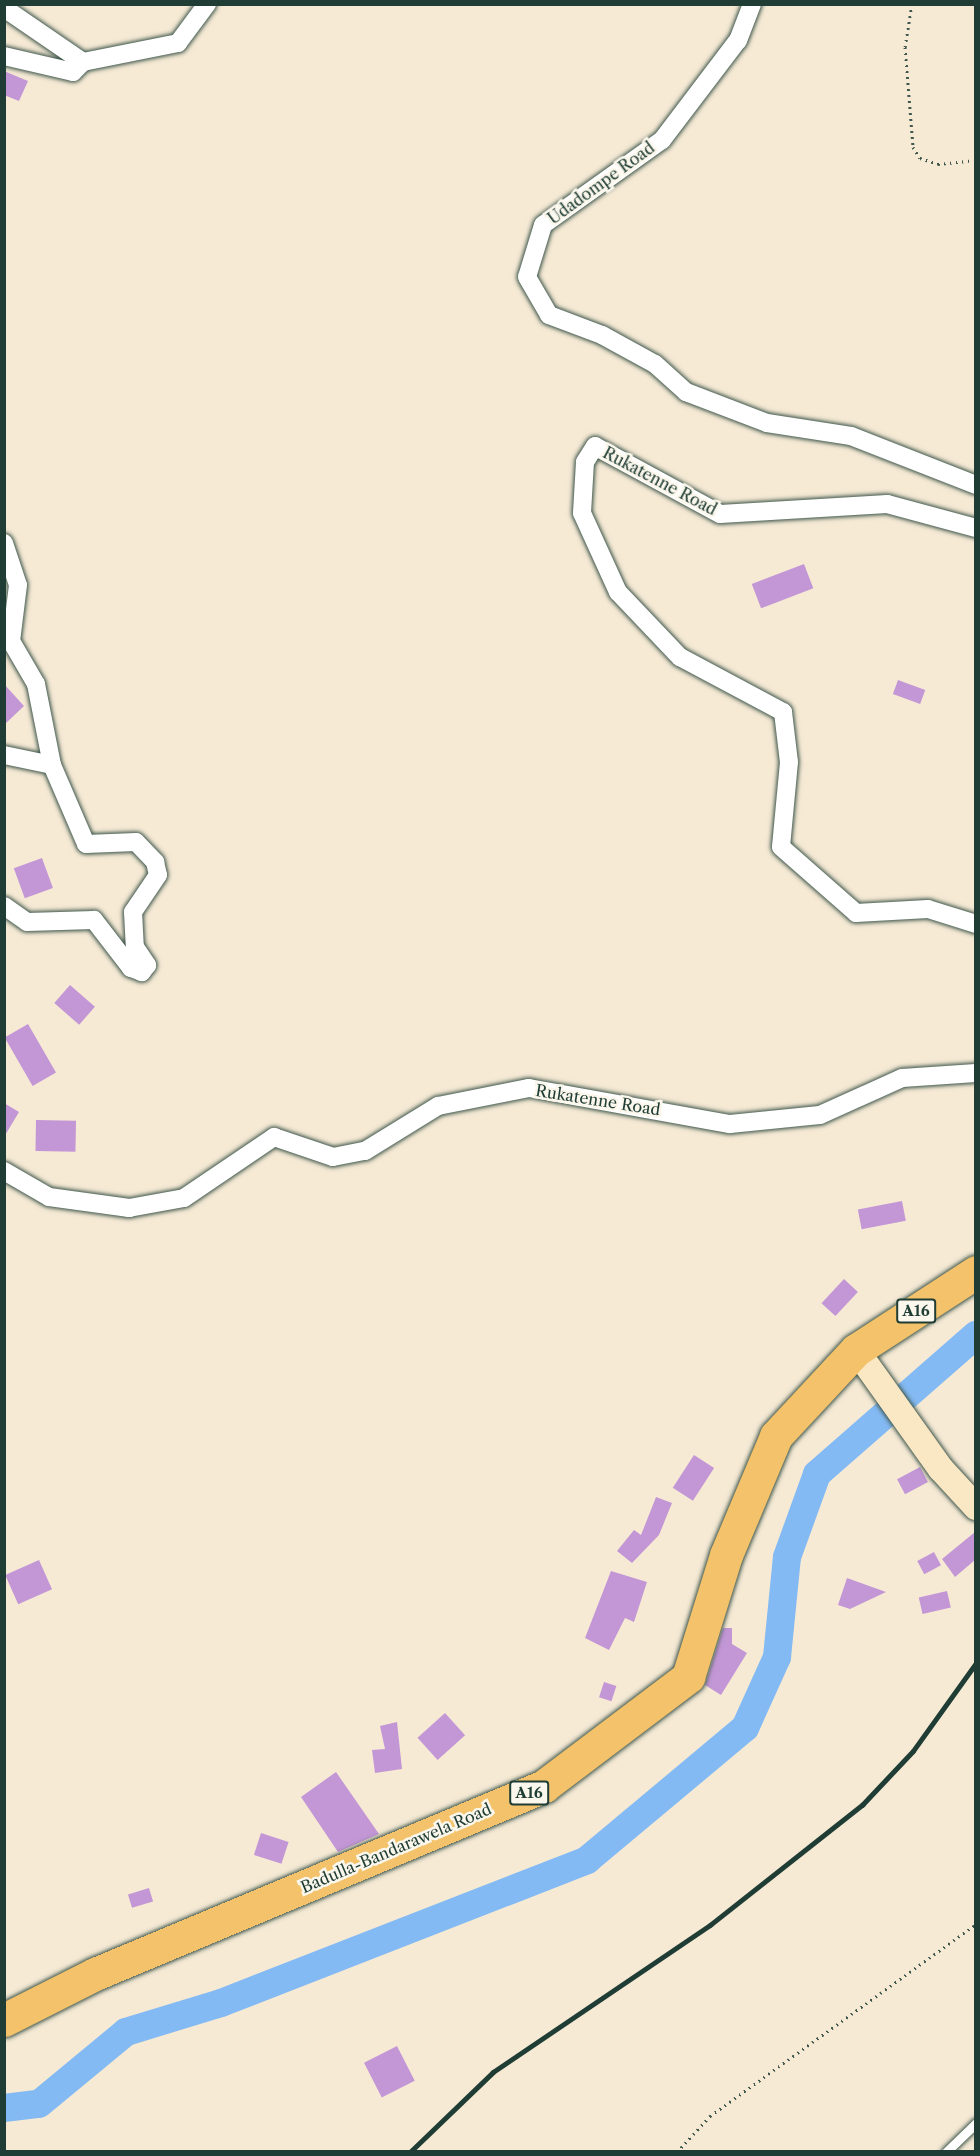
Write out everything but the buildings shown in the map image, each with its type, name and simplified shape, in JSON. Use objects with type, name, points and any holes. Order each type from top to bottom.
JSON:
[{"type":"highway","name":"A16","points":[[856,1350],[975,1272]]},
{"type":"highway","name":"Badulla-Bandarawela Road","points":[[4,2020],[95,1974],[544,1786],[688,1677],[726,1554],[777,1436],[856,1350]]},
{"type":"street","points":[[4,56],[73,72],[83,62],[178,43],[207,4]]},
{"type":"street","name":"Udadompe Road","points":[[752,4],[738,40],[662,140],[543,225],[527,277],[549,315],[602,335],[655,364],[686,392],[767,423],[851,436],[975,485]]},
{"type":"street","points":[[4,8],[83,62]]},
{"type":"street","name":"Rukatenne Road","points":[[975,528],[887,504],[720,514],[595,446],[585,462],[582,513],[618,592],[680,657],[783,712],[789,762],[781,847],[856,913],[928,909],[975,924]]},
{"type":"street","points":[[4,543],[18,585],[11,641],[36,684],[52,765],[86,844],[136,842],[155,862],[158,875],[133,912],[135,948],[147,965],[142,972],[131,968],[94,920],[27,922],[4,906]]},
{"type":"street","points":[[4,755],[52,765]]},
{"type":"street","name":"Rukatenne Road","points":[[4,1172],[49,1197],[129,1208],[184,1197],[274,1137],[333,1157],[365,1151],[438,1106],[529,1089],[730,1124],[820,1115],[902,1078],[975,1073]]},
{"type":"street","points":[[856,1350],[916,1436],[975,1506]]},
{"type":"lane","points":[[946,2151],[975,2123]]},
{"type":"path","points":[[912,4],[905,47],[913,147],[920,158],[938,164],[975,160]]},
{"type":"path","points":[[677,2151],[710,2116],[975,1924]]},
{"type":"waterway","points":[[4,2108],[39,2104],[126,2032],[221,2003],[587,1860],[745,1728],[777,1657],[787,1557],[817,1474],[976,1335]]},
{"type":"railway","points":[[410,2152],[493,2072],[710,1925],[862,1805],[913,1751],[976,1663]]}]
